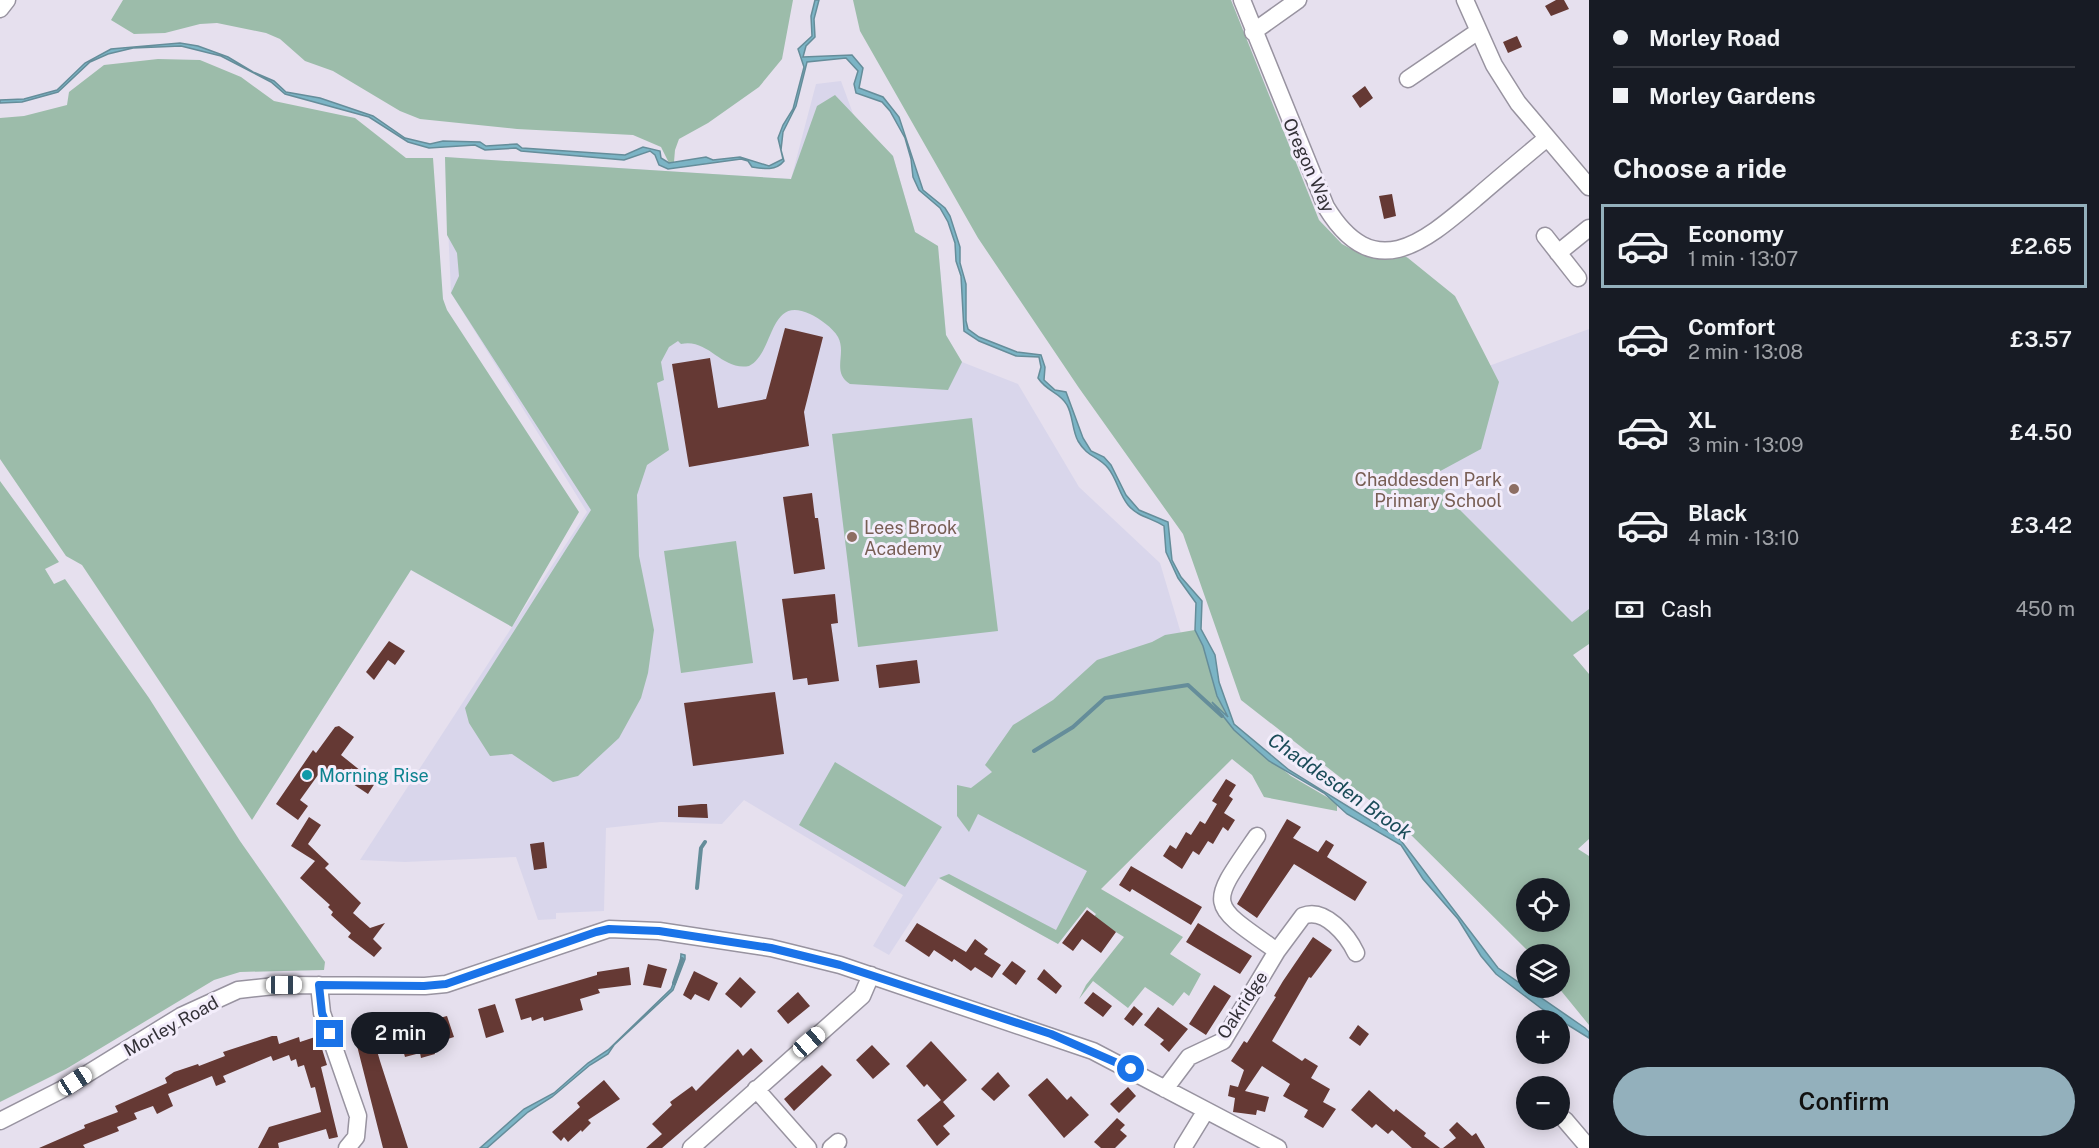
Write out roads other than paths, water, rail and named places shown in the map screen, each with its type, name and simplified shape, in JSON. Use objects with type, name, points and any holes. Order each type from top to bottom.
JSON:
[{"type":"street","points":[[0,9],[7,0]]},
{"type":"street","name":"Oregon Way","points":[[1242,0],[1253,32],[1326,207],[1340,230],[1364,246],[1378,250],[1399,249],[1429,237],[1547,138]]},
{"type":"street","points":[[1253,32],[1298,0]]},
{"type":"street","points":[[1465,0],[1477,32],[1518,103],[1589,187]]},
{"type":"street","points":[[1408,80],[1477,32]]},
{"type":"street","points":[[1558,253],[1589,228]]},
{"type":"street","points":[[1545,236],[1578,278]]},
{"type":"street","points":[[1257,836],[1221,891],[1221,903],[1226,913],[1234,921],[1277,951]]},
{"type":"street","name":"Oakridge","points":[[1165,1089],[1189,1057],[1223,1041],[1277,951],[1303,916],[1316,906],[1350,940],[1356,953]]},
{"type":"street","name":"Morley Road","points":[[0,1121],[61,1090],[181,1016],[238,990],[264,986],[446,984],[609,929],[659,931],[771,948],[871,975],[1094,1050],[1205,1112],[1278,1148]]},
{"type":"street","points":[[691,1148],[862,996],[871,975]]},
{"type":"street","points":[[319,985],[322,1013],[358,1116],[356,1137],[347,1148]]},
{"type":"street","points":[[756,1089],[808,1148]]},
{"type":"street","points":[[1184,1148],[1205,1112]]},
{"type":"street","points":[[1570,1126],[1587,1147]]},
{"type":"water","points":[[815,0],[819,0],[814,19],[815,37],[806,46],[803,57],[852,55],[863,68],[859,88],[883,97],[899,117],[923,190],[945,208],[950,216],[960,247],[960,263],[966,284],[968,329],[979,337],[1017,352],[1041,355],[1045,367],[1044,380],[1055,390],[1066,392],[1083,438],[1091,451],[1104,457],[1111,465],[1126,495],[1139,510],[1168,522],[1172,560],[1181,577],[1202,601],[1201,629],[1215,655],[1219,682],[1234,724],[1289,770],[1399,838],[1498,968],[1516,980],[1516,989],[1496,974],[1481,956],[1458,919],[1423,879],[1401,845],[1347,814],[1324,793],[1269,761],[1234,730],[1212,702],[1228,717],[1217,696],[1203,646],[1195,630],[1196,603],[1178,578],[1166,552],[1164,526],[1132,509],[1125,501],[1108,468],[1082,447],[1076,437],[1067,405],[1038,378],[1041,367],[1039,357],[1016,356],[979,341],[964,331],[961,276],[956,261],[955,243],[948,222],[940,208],[919,190],[913,177],[905,138],[890,111],[882,102],[856,93],[854,84],[858,71],[846,58],[807,62],[796,106],[783,132],[781,150],[784,161],[770,168],[752,167],[748,161],[741,159],[668,169],[659,165],[655,155],[650,151],[624,160],[521,151],[516,148],[485,150],[475,145],[429,148],[408,142],[369,117],[285,94],[271,82],[221,56],[181,46],[133,48],[108,54],[90,62],[58,92],[22,102],[0,103],[0,100],[24,99],[57,90],[85,63],[111,49],[180,43],[198,46],[228,57],[274,81],[286,92],[320,98],[373,116],[405,138],[430,144],[443,141],[480,142],[486,146],[517,144],[522,148],[625,155],[643,147],[660,151],[661,158],[669,163],[706,157],[713,160],[740,157],[769,166],[783,159],[778,138],[793,109],[804,67],[798,49],[812,36],[811,16]]},
{"type":"water","points":[[681,954],[685,955],[685,959],[673,990],[614,1045],[608,1054],[590,1065],[552,1097],[528,1112],[487,1148],[480,1148],[524,1109],[554,1093],[588,1063],[608,1050],[671,989],[680,966]]},
{"type":"water","points":[[1528,998],[1542,998],[1559,1010],[1542,1009]]},
{"type":"water","points":[[1570,1018],[1589,1032],[1589,1038],[1570,1026]]},
{"type":"waterway","points":[[1034,751],[1073,727],[1105,698],[1188,685],[1222,716]]},
{"type":"waterway","points":[[697,888],[701,848],[705,842]]},
{"type":"waterway","points":[[674,983],[682,959]]},
{"type":"place","name":"Chaddesden Park Primary School","points":[[1514,489]]},
{"type":"place","name":"Lees Brook Academy","points":[[852,537]]},
{"type":"place","name":"Morning Rise","points":[[307,775]]},
{"type":"water label","name":"Chaddesden Brook","points":[[1340,786]]}]
